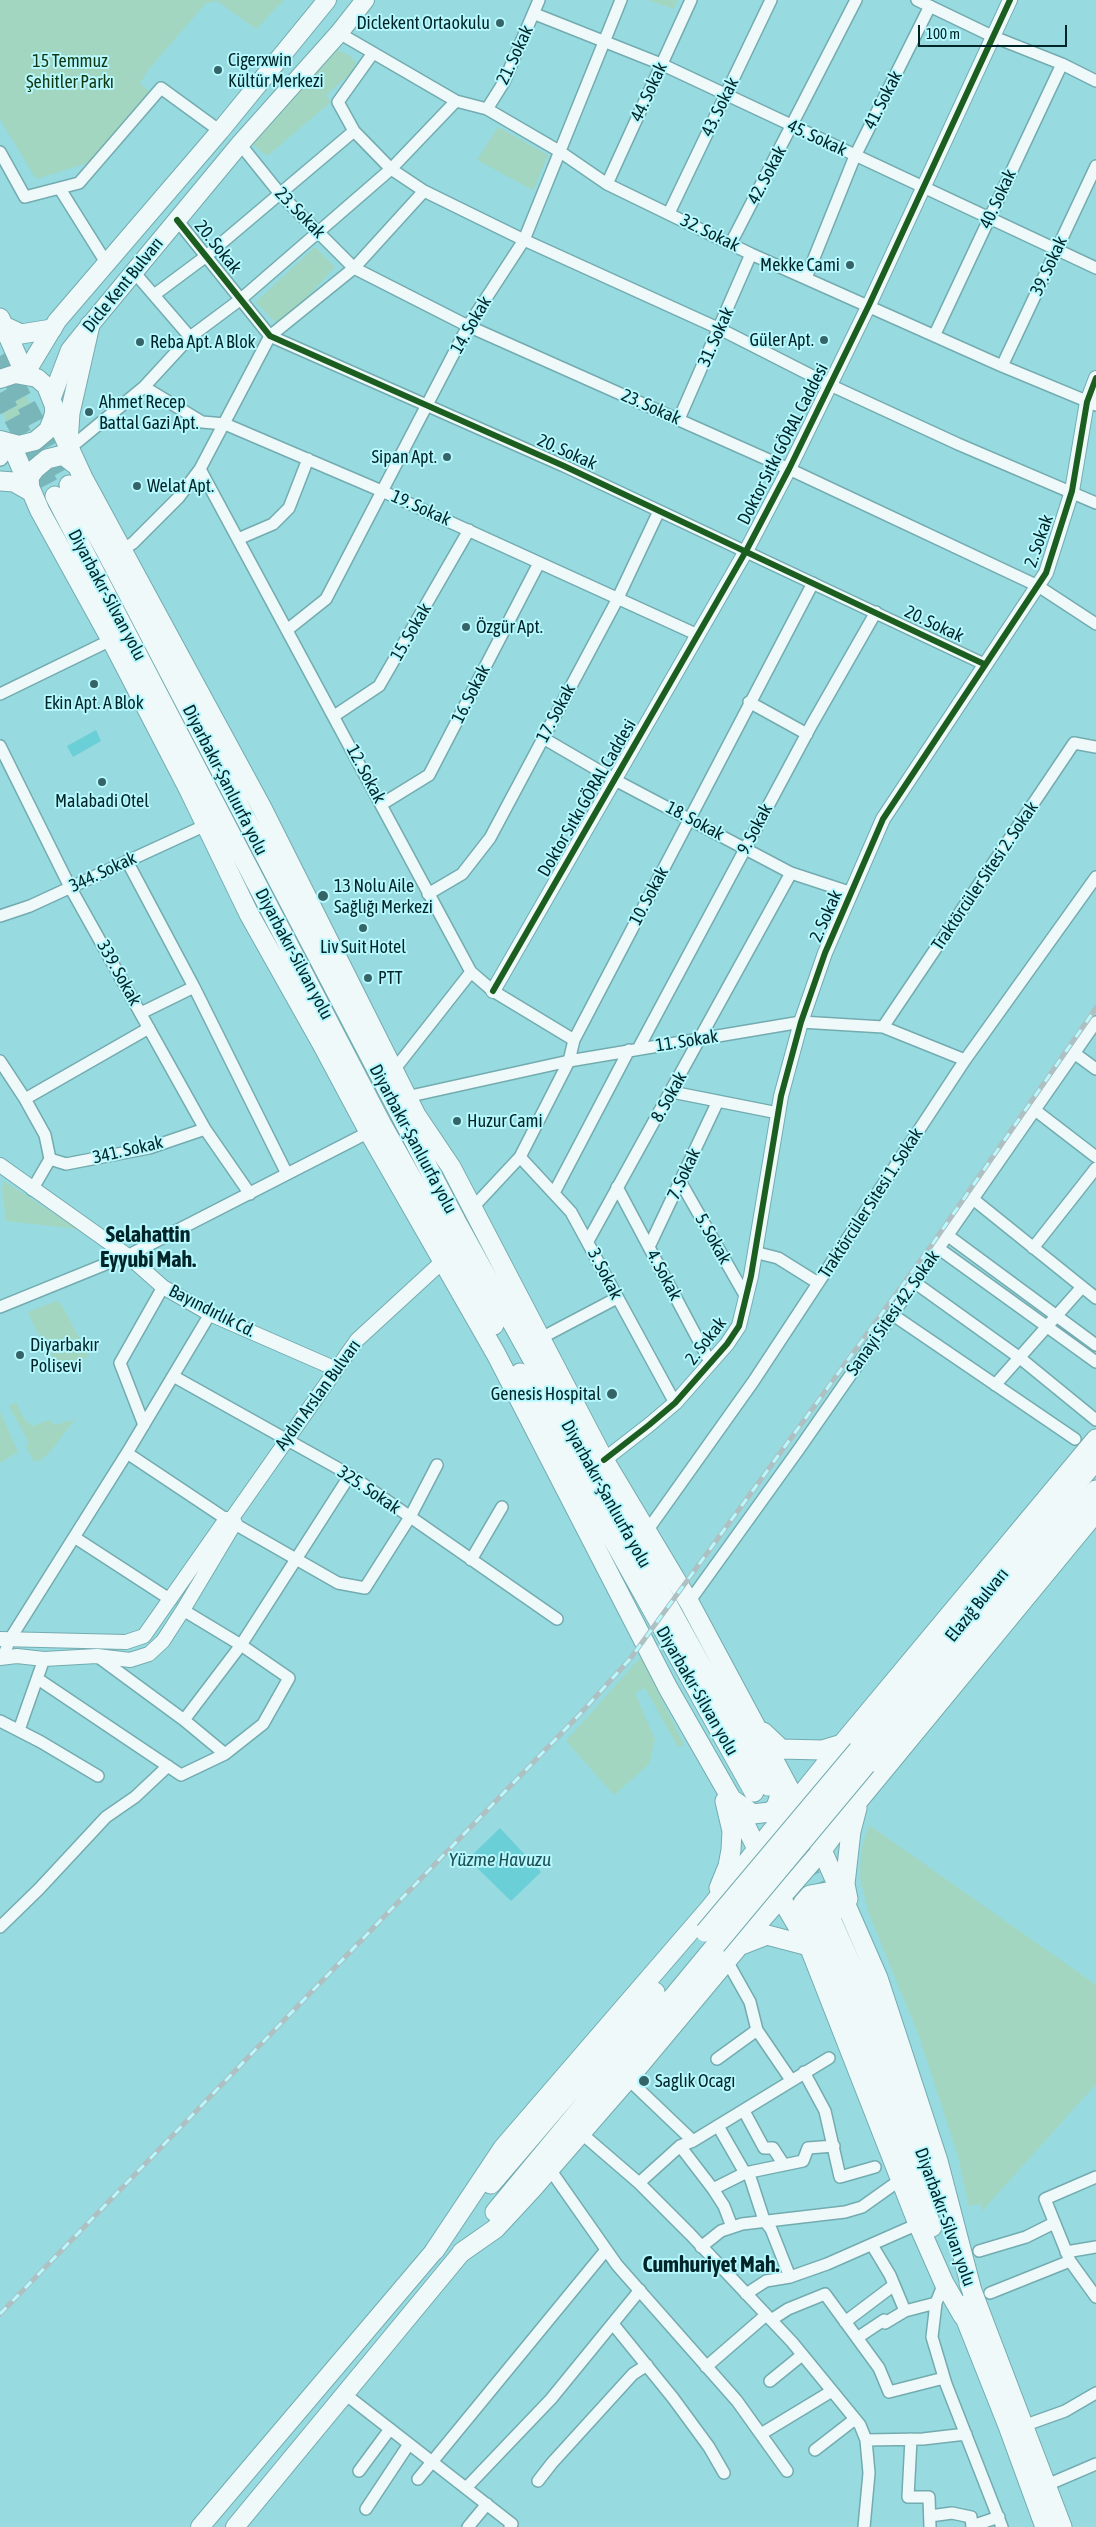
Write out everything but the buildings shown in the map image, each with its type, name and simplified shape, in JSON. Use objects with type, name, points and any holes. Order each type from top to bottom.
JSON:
[{"type":"highway","points":[[2,322],[21,334],[52,329]]},
{"type":"highway","points":[[0,345],[6,339],[2,322]]},
{"type":"highway","points":[[2,322],[25,374]]},
{"type":"highway","points":[[72,452],[70,413],[90,325]]},
{"type":"highway","points":[[53,406],[72,452],[122,550],[262,808],[406,1097],[416,1115],[452,1167],[604,1460],[688,1602],[748,1716],[768,1784],[779,1798],[776,1807],[770,1812],[753,1814],[725,1790]]},
{"type":"highway","points":[[4,447],[111,640],[206,825],[249,914],[368,1132],[448,1256],[577,1479]]},
{"type":"highway","points":[[30,491],[29,477],[35,468],[47,459],[72,452]]},
{"type":"highway","points":[[0,481],[14,482],[30,491]]},
{"type":"highway","name":"Diyarbakır-Silvan yolu","points":[[62,490],[228,827],[448,1256]]},
{"type":"highway","name":"Diyarbakır-Şanlıurfa yolu","points":[[62,490],[250,828],[456,1221],[490,1279],[564,1419],[768,1784]]},
{"type":"highway","points":[[228,827],[283,974]]},
{"type":"highway","points":[[448,1256],[496,1354],[668,1688],[725,1790],[780,1898],[809,1946]]},
{"type":"highway","points":[[531,1421],[577,1479]]},
{"type":"highway","points":[[462,2252],[711,1939],[1096,1439]]},
{"type":"highway","name":"Elazığ Bulvarı","points":[[855,1753],[1096,1460]]},
{"type":"highway","name":"Diyarbakır-Silvan yolu","points":[[577,1479],[640,1591],[768,1784]]},
{"type":"highway","name":"Elazığ Bulvarı","points":[[855,1753],[1096,1490]]},
{"type":"highway","points":[[462,2252],[496,2229],[628,2079],[822,1850],[859,1800],[1096,1512]]},
{"type":"highway","points":[[748,1716],[780,1749],[855,1753]]},
{"type":"highway","points":[[435,2250],[503,2148],[710,1908],[796,1800],[855,1753]]},
{"type":"highway","points":[[768,1784],[796,1800],[822,1850],[851,1921],[878,1978],[982,2294]]},
{"type":"highway","points":[[710,1908],[728,1866],[731,1850],[732,1831],[725,1790]]},
{"type":"highway","points":[[851,1921],[845,1884],[851,1831],[859,1800]]},
{"type":"highway","points":[[851,1921],[836,1899],[827,1892],[810,1895],[803,1903],[801,1912],[809,1946],[900,2180],[944,2283],[964,2316]]},
{"type":"highway","name":"Diyarbakır-Silvan yolu","points":[[1045,2527],[1008,2426],[964,2316],[820,1910],[860,1984],[982,2294],[1023,2426],[1062,2527]]},
{"type":"highway","points":[[739,1946],[767,1935],[809,1946]]},
{"type":"highway","points":[[435,2250],[711,1939]]},
{"type":"main road","name":"Dicle Kent Bulvarı","points":[[25,374],[52,329],[220,131],[326,0]]},
{"type":"main road","name":"Dicle Kent Bulvarı","points":[[4,447],[27,444],[42,436],[48,430],[53,406],[70,350],[240,144],[339,33],[365,0]]},
{"type":"main road","points":[[0,379],[15,374],[25,374],[36,378],[46,386],[53,406]]},
{"type":"main road","points":[[490,1279],[532,1321]]},
{"type":"main road","points":[[200,2527],[435,2250]]},
{"type":"main road","points":[[235,2527],[462,2252]]},
{"type":"street","name":"21. Sokak","points":[[487,109],[504,82],[540,0]]},
{"type":"street","name":"14. Sokak","points":[[287,630],[326,599],[384,492],[468,326],[524,240],[620,0]]},
{"type":"street","name":"44. Sokak","points":[[606,184],[691,0]]},
{"type":"street","name":"43. Sokak","points":[[669,214],[771,0]]},
{"type":"street","name":"42. Sokak","points":[[731,243],[856,0]]},
{"type":"street","points":[[917,0],[994,37],[1062,64],[1096,81]]},
{"type":"street","name":"Doktor Sıtkı GÖRAL Caddesi","points":[[494,990],[746,551],[789,469],[868,305],[1010,0]]},
{"type":"street","name":"41. Sokak","points":[[806,278],[855,156],[930,6]]},
{"type":"street","name":"45. Sokak","points":[[535,14],[661,64],[1096,268]]},
{"type":"street","name":"32. Sokak","points":[[339,33],[456,101],[487,109],[559,152],[606,184],[751,254],[935,334],[1002,366],[1092,403]]},
{"type":"street","points":[[373,53],[338,102],[354,131],[390,169],[424,191],[524,240],[720,329],[830,385],[958,444],[1072,491],[1096,503]]},
{"type":"street","name":"40. Sokak","points":[[935,334],[1062,64]]},
{"type":"street","points":[[0,152],[25,198],[79,183],[161,88],[220,131]]},
{"type":"street","points":[[72,452],[144,387],[190,337],[241,299],[390,169],[456,101]]},
{"type":"street","points":[[154,295],[205,257],[281,195],[354,131]]},
{"type":"street","name":"23. Sokak","points":[[240,144],[281,195],[354,268],[468,326],[789,469],[1038,586],[1096,624]]},
{"type":"street","name":"39. Sokak","points":[[1002,366],[1096,166]]},
{"type":"street","points":[[60,189],[107,264]]},
{"type":"street","points":[[122,550],[179,497],[200,469],[270,336],[354,268],[424,191]]},
{"type":"street","name":"20. Sokak","points":[[177,220],[270,336],[564,466],[984,664]]},
{"type":"street","name":"31. Sokak","points":[[679,420],[751,254]]},
{"type":"street","points":[[134,272],[190,337]]},
{"type":"street","name":"2. Sokak","points":[[604,1460],[650,1425],[675,1403],[727,1344],[739,1326],[746,1298],[778,1113],[801,1022],[826,953],[883,819],[984,664],[1046,574],[1072,491],[1096,378]]},
{"type":"street","name":"19. Sokak","points":[[144,387],[202,422],[225,424],[308,459],[469,530],[617,600],[698,635]]},
{"type":"street","points":[[238,539],[273,524],[289,508],[308,459]]},
{"type":"street","name":"12. Sokak","points":[[200,469],[471,972],[494,990],[574,1040]]},
{"type":"street","name":"17. Sokak","points":[[428,894],[462,874],[490,838],[617,600],[659,512]]},
{"type":"street","name":"15. Sokak","points":[[334,716],[379,686],[469,530]]},
{"type":"street","name":"16. Sokak","points":[[382,804],[429,775],[539,563]]},
{"type":"street","name":"10. Sokak","points":[[478,1202],[520,1157],[569,1061],[574,1040],[813,582]]},
{"type":"street","name":"9. Sokak","points":[[554,1193],[876,612]]},
{"type":"street","points":[[0,694],[111,640]]},
{"type":"street","points":[[749,702],[807,734]]},
{"type":"street","name":"18. Sokak","points":[[543,738],[615,780],[790,873],[852,893]]},
{"type":"street","name":"Traktörcüler Sitesi 2. Sokak","points":[[884,1027],[1074,743],[1096,747]]},
{"type":"street","points":[[226,744],[250,828]]},
{"type":"street","name":"339. Sokak","points":[[0,746],[70,887],[205,1129],[250,1194]]},
{"type":"street","name":"344. Sokak","points":[[0,916],[30,906],[206,825]]},
{"type":"street","points":[[127,861],[194,986],[286,1174]]},
{"type":"street","name":"8. Sokak","points":[[588,1241],[672,1092],[790,873]]},
{"type":"street","name":"Traktörcüler Sitesi 1. Sokak","points":[[647,1531],[753,1382],[965,1060],[1096,877]]},
{"type":"street","points":[[300,924],[335,953]]},
{"type":"street","points":[[394,1070],[471,972]]},
{"type":"street","points":[[141,1013],[194,986]]},
{"type":"street","name":"11. Sokak","points":[[406,1097],[569,1061],[801,1022],[884,1027],[965,1060]]},
{"type":"street","name":"Sanayi Sitesi 42. Sokak","points":[[688,1602],[1036,1110],[1096,1022]]},
{"type":"street","points":[[25,1099],[149,1028]]},
{"type":"street","points":[[1074,1053],[1096,1069]]},
{"type":"street","points":[[0,1060],[45,1135],[50,1159],[32,1190]]},
{"type":"street","points":[[672,1092],[778,1113]]},
{"type":"street","name":"7. Sokak","points":[[649,1247],[718,1101]]},
{"type":"street","points":[[1036,1110],[1096,1157]]},
{"type":"street","name":"341. Sokak","points":[[50,1159],[66,1164],[149,1148],[205,1129]]},
{"type":"street","points":[[0,1307],[128,1256],[368,1132]]},
{"type":"street","name":"3. Sokak","points":[[520,1157],[571,1212],[675,1403]]},
{"type":"street","name":"Bayındırlık Cd.","points":[[2,1168],[128,1256],[164,1287],[210,1314],[336,1369]]},
{"type":"street","points":[[1033,1248],[1096,1168]]},
{"type":"street","name":"5. Sokak","points":[[680,1181],[746,1298]]},
{"type":"street","name":"4. Sokak","points":[[618,1187],[710,1362]]},
{"type":"street","points":[[973,1199],[1082,1287],[1095,1294]]},
{"type":"street","points":[[947,1235],[1096,1345]]},
{"type":"street","points":[[938,1248],[1096,1362]]},
{"type":"street","points":[[754,1252],[778,1258],[818,1283]]},
{"type":"street","name":"Aydın Arslan Bulvarı","points":[[2,1658],[16,1656],[44,1659],[97,1656],[130,1660],[149,1654],[162,1641],[183,1610],[230,1521],[285,1440],[357,1340],[448,1256]]},
{"type":"street","points":[[914,1282],[1020,1358],[1096,1420]]},
{"type":"street","points":[[144,1425],[120,1363],[164,1287]]},
{"type":"street","points":[[995,1385],[1082,1287]]},
{"type":"street","points":[[541,1338],[617,1298]]},
{"type":"street","points":[[2,1658],[5,1639],[74,1537],[127,1453],[210,1314]]},
{"type":"street","points":[[892,1314],[1074,1439]]},
{"type":"street","name":"325. Sokak","points":[[173,1376],[350,1475],[557,1618]]},
{"type":"street","points":[[127,1453],[230,1521],[338,1583],[365,1588],[410,1518],[437,1465]]},
{"type":"street","points":[[184,1720],[241,1645],[350,1475]]},
{"type":"street","points":[[471,1560],[502,1507]]},
{"type":"street","points":[[5,1639],[126,1642],[144,1636],[230,1521]]},
{"type":"street","points":[[74,1537],[171,1600]]},
{"type":"street","points":[[38,1679],[182,1775],[225,1754],[264,1724],[289,1678],[241,1645],[183,1610]]},
{"type":"street","points":[[97,1656],[184,1720],[225,1754]]},
{"type":"street","points":[[19,1730],[44,1659]]},
{"type":"street","points":[[0,1721],[98,1776]]},
{"type":"street","points":[[0,1927],[39,1889],[106,1817],[135,1797],[168,1766]]},
{"type":"street","points":[[727,1961],[750,2002],[757,2030],[791,2080]]},
{"type":"street","points":[[717,2059],[757,2030]]},
{"type":"street","points":[[639,2183],[680,2146],[693,2141],[744,2111],[829,2058]]},
{"type":"street","points":[[804,2072],[825,2111],[840,2177],[875,2167]]},
{"type":"street","points":[[628,2079],[693,2141]]},
{"type":"street","points":[[744,2111],[764,2148],[773,2148],[784,2165]]},
{"type":"street","points":[[718,2126],[747,2173],[764,2220],[771,2229],[790,2276]]},
{"type":"street","points":[[581,2132],[639,2183],[702,2246],[802,2355],[855,2419],[866,2440],[869,2474],[864,2527]]},
{"type":"street","points":[[680,2146],[724,2206],[732,2227]]},
{"type":"street","points":[[713,2189],[747,2173],[803,2161],[808,2148],[834,2146]]},
{"type":"street","points":[[549,2168],[606,2250],[737,2401],[787,2471]]},
{"type":"street","points":[[1096,2177],[1045,2199],[1068,2257],[1096,2297]]},
{"type":"street","points":[[702,2246],[721,2231],[732,2227],[764,2220],[845,2212],[862,2207],[900,2180]]},
{"type":"street","points":[[979,2251],[1026,2237],[1054,2223]]},
{"type":"street","points":[[746,2294],[766,2281],[790,2276],[872,2245],[918,2224]]},
{"type":"street","points":[[872,2245],[894,2285],[905,2311]]},
{"type":"street","points":[[982,2294],[1096,2247]]},
{"type":"street","points":[[418,2479],[606,2250]]},
{"type":"street","points":[[911,2439],[908,2497],[930,2497],[930,2521],[952,2514],[971,2517],[972,2526],[1000,2522],[944,2378],[932,2336],[936,2303],[944,2283]]},
{"type":"street","points":[[845,2322],[894,2285]]},
{"type":"street","points":[[466,2488],[551,2399],[640,2290]]},
{"type":"street","points":[[706,2367],[769,2318],[825,2294],[879,2368],[889,2392],[944,2378]]},
{"type":"street","points":[[857,2338],[884,2320],[885,2323],[905,2311],[936,2303]]},
{"type":"street","points":[[613,2324],[710,2447],[724,2473]]},
{"type":"street","points":[[770,2381],[802,2355]]},
{"type":"street","points":[[538,2481],[633,2374],[647,2365]]},
{"type":"street","points":[[761,2434],[832,2391]]},
{"type":"street","points":[[1023,2426],[1065,2411],[1096,2393]]},
{"type":"street","points":[[345,2394],[512,2524],[510,2527]]},
{"type":"street","points":[[814,2450],[855,2419]]},
{"type":"street","points":[[359,2471],[390,2430]]},
{"type":"street","points":[[866,2440],[911,2439],[966,2434]]},
{"type":"street","points":[[366,2509],[409,2444]]},
{"type":"street","points":[[1047,2485],[1096,2464]]},
{"type":"street","points":[[468,2527],[486,2504]]},
{"type":"green space","name":"15 Temmuz Şehitler Parkı","points":[[0,0],[284,0],[256,29],[217,1],[206,3],[148,70],[140,83],[152,94],[88,163],[36,179],[0,119]]},
{"type":"green space","points":[[647,0],[677,0],[674,9]]},
{"type":"green space","points":[[336,50],[347,54],[356,62],[350,74],[326,95],[331,102],[267,156],[251,143]]},
{"type":"green space","points":[[498,127],[548,155],[533,190],[477,160]]},
{"type":"green space","points":[[315,247],[335,267],[292,313],[277,322],[273,320],[256,302]]},
{"type":"green space","points":[[12,388],[24,392],[35,413],[34,422],[25,430],[17,430],[9,426],[0,409],[0,395]]},
{"type":"green space","points":[[4,1181],[77,1229],[6,1221],[2,1188]]},
{"type":"green space","points":[[56,1301],[61,1304],[89,1356],[58,1373],[46,1340],[37,1332],[28,1312]]},
{"type":"green space","points":[[16,1402],[24,1419],[33,1426],[49,1420],[55,1425],[75,1419],[50,1452],[38,1462],[34,1461],[26,1447],[29,1443],[9,1406]]},
{"type":"green space","points":[[0,1412],[18,1452],[0,1463]]},
{"type":"green space","points":[[641,1657],[684,1745],[678,1747],[645,1688],[635,1693],[655,1740],[649,1764],[614,1795],[566,1741]]},
{"type":"green space","points":[[869,1825],[1096,1985],[1096,2084],[982,2211],[981,2204],[969,2206],[958,2156],[919,2036],[869,1914],[860,1877],[861,1851]]},
{"type":"water","points":[[96,730],[101,741],[73,757],[67,746]]},
{"type":"water","name":"Yüzme Havuzu","points":[[500,1828],[541,1872],[511,1901],[468,1859]]},
{"type":"tunnel","points":[[0,356],[69,485]]},
{"type":"tunnel","points":[[0,393],[55,496]]},
{"type":"tunnel","points":[[791,1834],[825,1906]]},
{"type":"railway","points":[[0,2314],[580,1714],[630,1659],[931,1246],[1096,1008]]},
{"type":"cycle path","points":[[493,991],[746,551],[789,469],[869,305],[1010,0]]},
{"type":"cycle path","points":[[177,220],[270,336],[564,466],[984,664]]},
{"type":"cycle path","points":[[604,1460],[675,1403],[727,1344],[739,1326],[751,1276],[781,1096],[801,1022],[825,953],[883,819],[1046,573],[1072,491],[1087,402],[1096,378]]},
{"type":"place","name":"Diclekent Ortaokulu","points":[[500,23]]},
{"type":"place","name":"Cigerxwin Kültür Merkezi","points":[[218,70]]},
{"type":"place","name":"Mekke Cami","points":[[850,265]]},
{"type":"place","name":"Güler Apt.","points":[[824,340]]},
{"type":"place","name":"Reba Apt. A Blok","points":[[140,342]]},
{"type":"place","name":"Ahmet Recep Battal Gazi Apt.","points":[[89,412]]},
{"type":"place","name":"Sipan Apt.","points":[[447,457]]},
{"type":"place","name":"Welat Apt.","points":[[137,486]]},
{"type":"place","name":"Özgür Apt.","points":[[466,627]]},
{"type":"place","name":"Ekin Apt. A Blok","points":[[94,684]]},
{"type":"place","name":"Malabadi Otel","points":[[102,782]]},
{"type":"place","name":"13 Nolu Aile Sağlığı Merkezi","points":[[323,896]]},
{"type":"place","name":"Liv Suit Hotel","points":[[363,928]]},
{"type":"place","name":"PTT","points":[[368,978]]},
{"type":"place","name":"Huzur Cami","points":[[457,1121]]},
{"type":"place","name":"Diyarbakır Polisevi","points":[[20,1355]]},
{"type":"place","name":"Genesis Hospital","points":[[612,1394]]},
{"type":"place","name":"Saglık Ocagı","points":[[644,2081]]},
{"type":"district","name":"Selahattin Eyyubi Mah.","points":[[148,1248]]},
{"type":"district","name":"Cumhuriyet Mah.","points":[[711,2265]]}]
